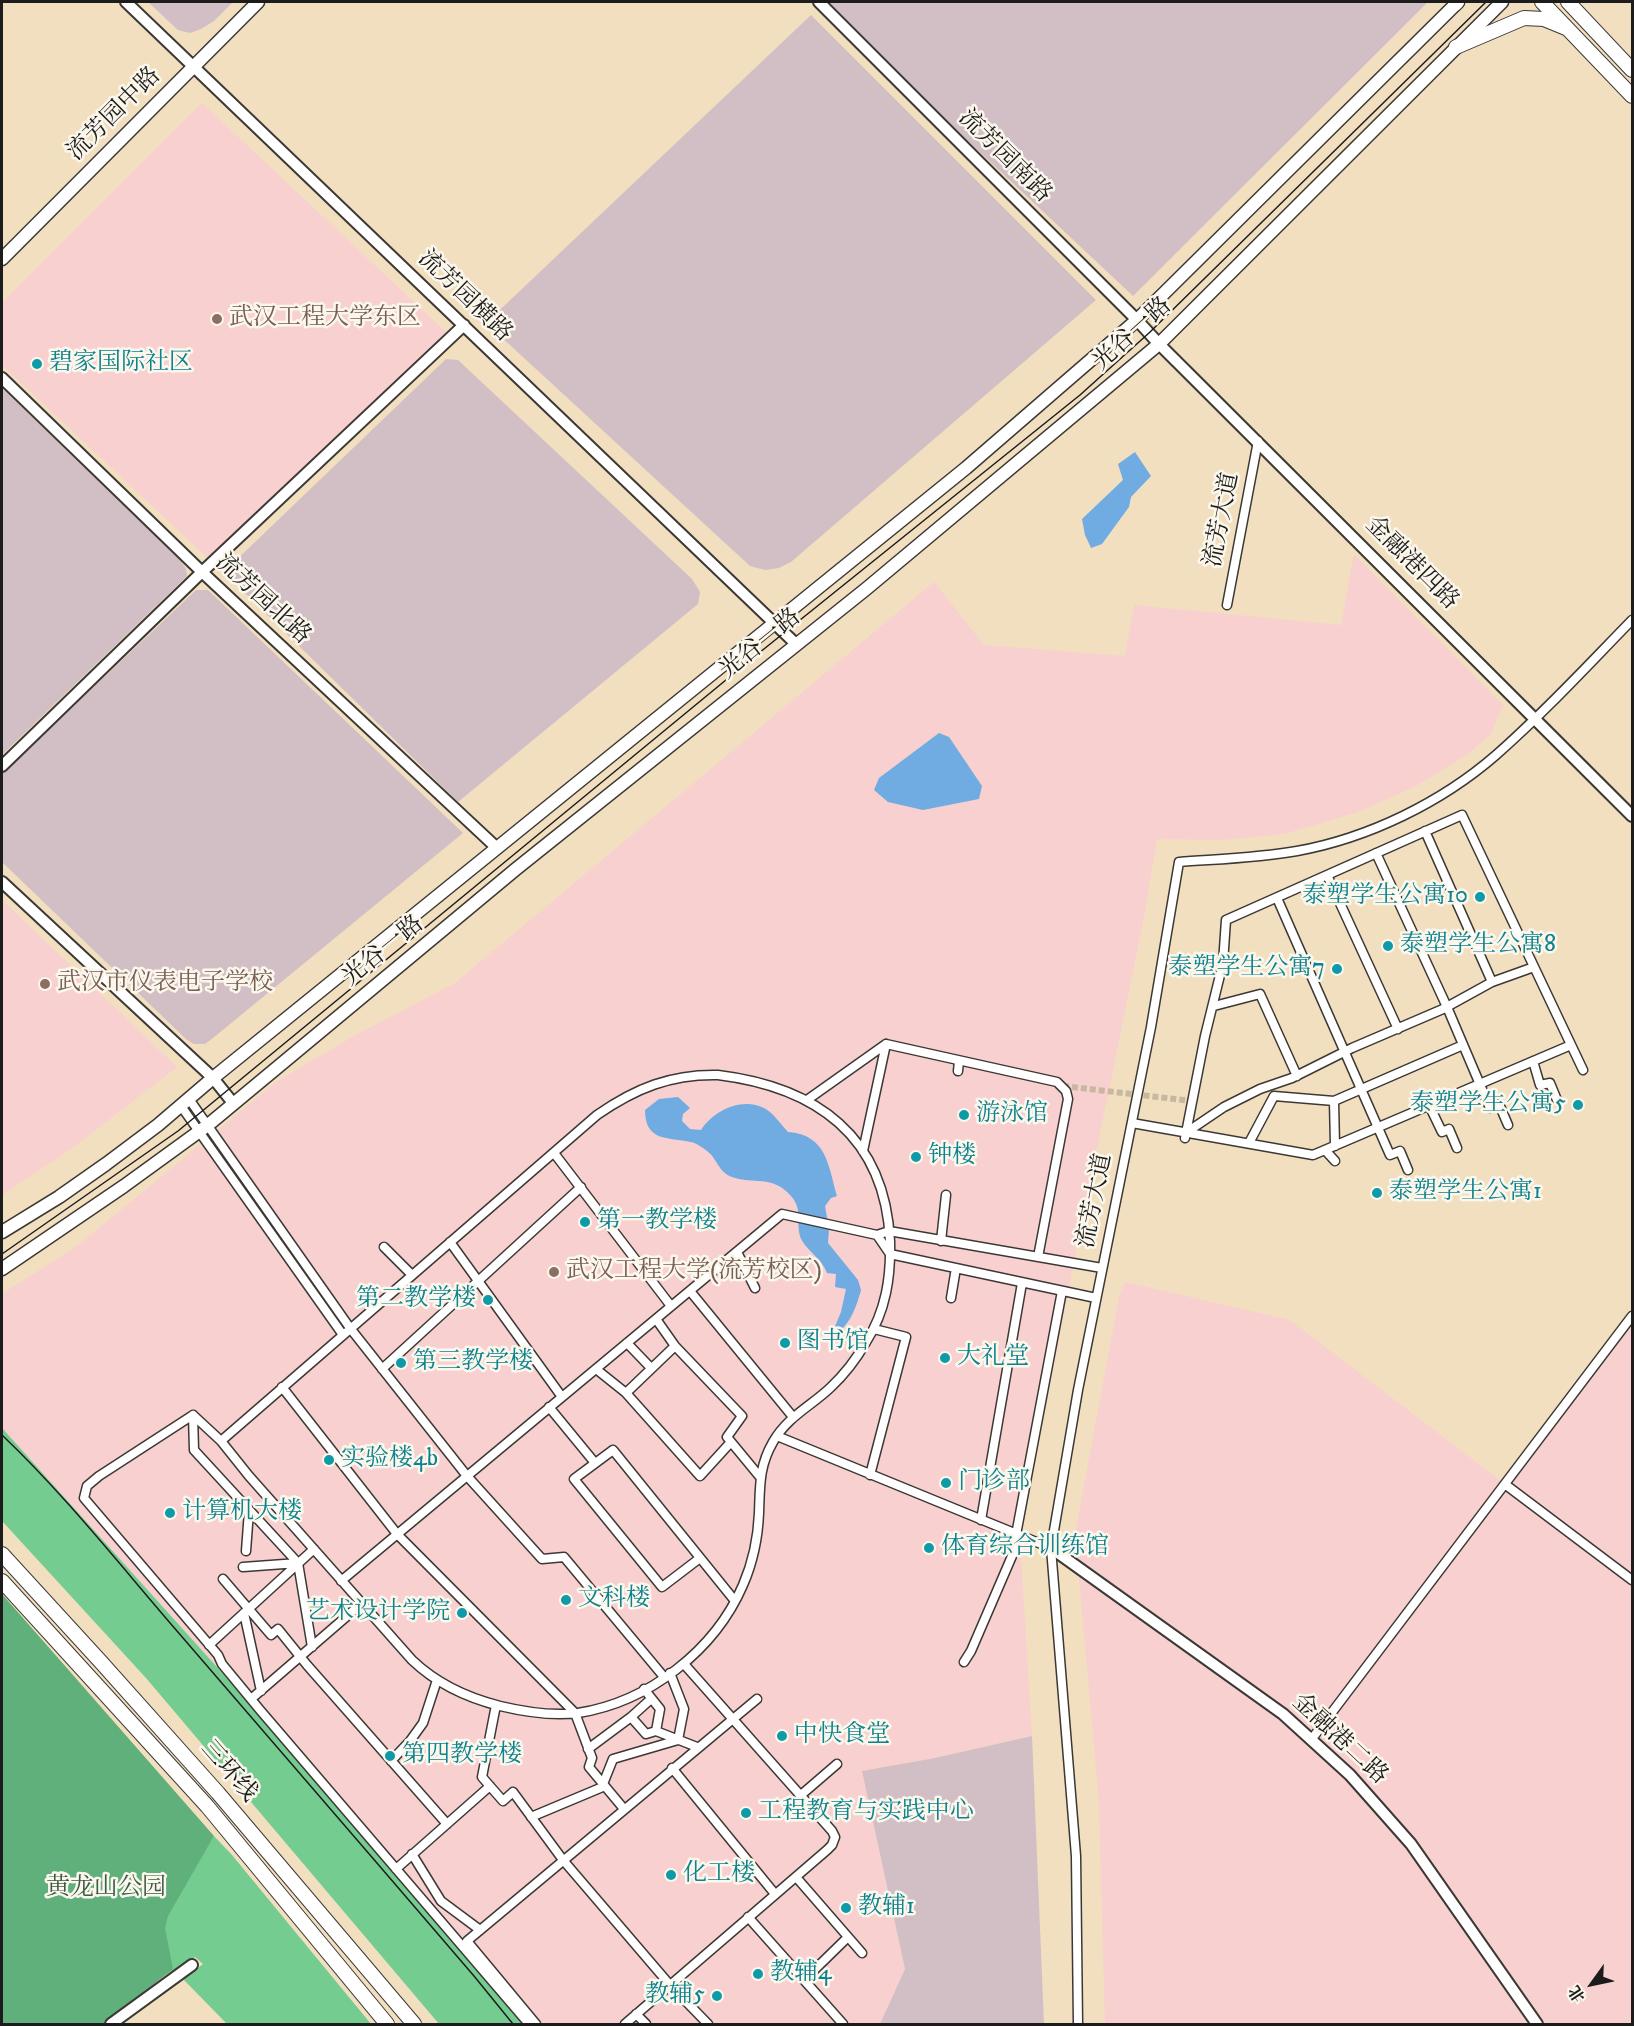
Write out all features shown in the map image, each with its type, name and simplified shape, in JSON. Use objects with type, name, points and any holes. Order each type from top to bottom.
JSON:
[{"type":"main road","name":"流芳园中路","points":[[2,259],[258,2]]},
{"type":"main road","name":"光谷一路","points":[[2,1232],[78,1184],[158,1125],[966,468],[1137,320],[1457,2]]},
{"type":"main road","name":"光谷一路","points":[[2,1269],[203,1129],[516,869],[866,589],[1159,344],[1502,2]]},
{"type":"main road","points":[[1542,2],[1632,96]]},
{"type":"main road","points":[[1568,2],[1632,70]]},
{"type":"main road","points":[[1577,2],[1596,31]]},
{"type":"main road","points":[[1456,47],[1524,18],[1544,19],[1570,29]]},
{"type":"main road","name":"三环线","points":[[2,1554],[218,1793],[414,2025]]},
{"type":"main road","name":"三环线","points":[[2,1581],[207,1806],[359,1988],[387,2025]]},
{"type":"street","name":"流芳园横路","points":[[126,2],[796,644]]},
{"type":"street","name":"流芳园南路","points":[[819,2],[1159,344]]},
{"type":"street","points":[[2,766],[202,572],[464,325]]},
{"type":"street","name":"金融港四路","points":[[1159,344],[1632,816]]},
{"type":"street","name":"流芳园北路","points":[[2,378],[202,572],[497,848]]},
{"type":"street","name":"流芳大道","points":[[1227,605],[1258,441]]},
{"type":"street","points":[[1535,718],[1632,620]]},
{"type":"street","name":"流芳大道","points":[[1078,2025],[1077,1856],[1051,1548],[1078,1390],[1151,1027],[1179,862],[1299,851],[1333,842],[1379,825],[1417,808],[1464,779],[1497,754],[1535,718]]},
{"type":"street","points":[[1186,1135],[1193,1092],[1226,944],[1227,920],[1462,815],[1583,1070]]},
{"type":"street","points":[[1425,831],[1492,982]]},
{"type":"street","points":[[1376,853],[1447,1007],[1490,1108],[1499,1104],[1508,1125]]},
{"type":"street","points":[[1327,875],[1398,1029]]},
{"type":"street","points":[[2,882],[213,1078],[233,1103]]},
{"type":"street","points":[[1276,898],[1390,1155],[1400,1151],[1408,1170]]},
{"type":"street","points":[[1186,1135],[1224,1107],[1265,1086],[1297,1076],[1447,1007],[1492,982],[1534,967]]},
{"type":"street","points":[[1214,1006],[1260,994],[1297,1076]]},
{"type":"street","points":[[886,1044],[958,1066],[1057,1082],[1066,1091],[1068,1099],[1038,1257]]},
{"type":"street","points":[[807,1100],[886,1044]]},
{"type":"street","points":[[863,1151],[886,1044]]},
{"type":"street","points":[[1249,1143],[1274,1096],[1334,1101],[1463,1045]]},
{"type":"street","points":[[1132,1123],[1186,1135],[1249,1143],[1313,1155],[1571,1045]]},
{"type":"street","points":[[1533,1061],[1540,1085],[1550,1083],[1557,1100]]},
{"type":"street","points":[[193,1415],[221,1441],[361,1604],[424,1672],[474,1698],[496,1705],[550,1714],[575,1713],[619,1702],[684,1664],[713,1634],[735,1601],[750,1567],[755,1547],[760,1477],[768,1452],[777,1436],[793,1417],[834,1384],[860,1352],[882,1311],[887,1293],[890,1254],[889,1231],[882,1191],[863,1151],[844,1127],[807,1100],[772,1085],[739,1077],[710,1075],[684,1077],[628,1094],[597,1115],[221,1441]]},
{"type":"street","points":[[1334,1101],[1335,1146]]},
{"type":"street","points":[[185,1102],[343,1335]]},
{"type":"street","points":[[1429,1105],[1442,1132],[1449,1129],[1457,1148]]},
{"type":"street","points":[[203,1129],[382,1369],[467,1476],[542,1559],[564,1557],[667,1675],[684,1709],[678,1740]]},
{"type":"street","points":[[1325,1150],[1335,1161]]},
{"type":"street","points":[[554,1153],[671,1306]]},
{"type":"street","points":[[382,1369],[580,1187]]},
{"type":"street","points":[[941,1241],[946,1195]]},
{"type":"street","points":[[341,1581],[782,1214],[877,1235],[889,1231],[1102,1268]]},
{"type":"street","points":[[877,1235],[890,1254],[1096,1298]]},
{"type":"street","points":[[450,1242],[562,1397]]},
{"type":"street","points":[[384,1247],[412,1275]]},
{"type":"street","points":[[736,1252],[755,1288]]},
{"type":"street","points":[[951,1298],[956,1268]]},
{"type":"street","points":[[981,1520],[1022,1282]]},
{"type":"street","points":[[690,1291],[793,1417]]},
{"type":"street","points":[[964,1662],[971,1652],[1012,1556],[1062,1291]]},
{"type":"street","points":[[1311,1740],[1632,1316]]},
{"type":"street","points":[[656,1318],[675,1346],[742,1416],[727,1437],[760,1477]]},
{"type":"street","points":[[870,1474],[906,1336],[874,1329]]},
{"type":"street","points":[[627,1343],[651,1368]]},
{"type":"street","points":[[626,1393],[675,1346]]},
{"type":"street","points":[[596,1369],[626,1393],[700,1476],[731,1442]]},
{"type":"street","points":[[282,1388],[397,1534],[575,1713],[592,1758],[589,1767],[624,1809]]},
{"type":"street","points":[[549,1407],[595,1463]]},
{"type":"street","points":[[193,1415],[194,1450],[298,1563],[312,1647]]},
{"type":"street","points":[[193,1415],[99,1476],[87,1486],[84,1498],[218,1654],[222,1664],[251,1700],[529,2025]]},
{"type":"street","points":[[777,1436],[1051,1548]]},
{"type":"street","points":[[700,1558],[662,1587],[574,1479],[613,1450],[735,1601]]},
{"type":"street","points":[[1506,1485],[1632,1580]]},
{"type":"street","points":[[246,1551],[249,1511]]},
{"type":"street","name":"金融港二路","points":[[1051,1548],[1283,1714],[1350,1775],[1411,1844],[1537,2025]]},
{"type":"street","points":[[209,1645],[314,1549]]},
{"type":"street","points":[[243,1567],[298,1563]]},
{"type":"street","points":[[223,1579],[247,1611],[271,1635],[278,1629],[447,1824]]},
{"type":"street","points":[[251,1700],[361,1604]]},
{"type":"street","points":[[247,1611],[261,1691]]},
{"type":"street","points":[[625,2025],[832,1845],[835,1837],[801,1795],[684,1664]]},
{"type":"street","points":[[391,1761],[423,1723],[437,1680]]},
{"type":"street","points":[[644,1689],[660,1709],[656,1731]]},
{"type":"street","points":[[536,2025],[467,1941],[757,1698]]},
{"type":"street","points":[[588,1749],[651,1699]]},
{"type":"street","points":[[496,1705],[482,1777],[503,1801],[513,1792],[563,1860],[670,1985],[708,2025]]},
{"type":"street","points":[[631,1717],[646,1734],[656,1731],[697,1747]]},
{"type":"street","points":[[531,1817],[604,1785],[613,1759],[678,1740]]},
{"type":"street","points":[[801,1795],[837,1764]]},
{"type":"street","points":[[672,1768],[775,1894]]},
{"type":"street","points":[[396,1869],[490,1786]]},
{"type":"street","points":[[412,1854],[441,1900],[480,1930]]},
{"type":"street","points":[[796,1877],[862,1953]]},
{"type":"street","points":[[431,1910],[441,1900]]},
{"type":"street","points":[[748,1917],[843,2025]]},
{"type":"street","points":[[804,1980],[848,1937]]},
{"type":"street","points":[[111,2025],[192,1965]]},
{"type":"street","points":[[636,2014],[646,2025]]},
{"type":"shaded area","points":[[148,2],[233,2],[214,21],[190,33],[178,30]]},
{"type":"shaded area","points":[[1428,2],[1133,296],[821,3]]},
{"type":"shaded area","points":[[811,15],[1096,300],[791,562],[779,568],[765,570],[750,566],[486,323]]},
{"type":"shaded area","name":"武汉工程大学东区","points":[[202,103],[449,335],[214,564],[2,365],[2,303]]},
{"type":"shaded area","points":[[446,359],[458,360],[692,579],[700,592],[698,604],[458,802],[245,593],[228,571],[230,566]]},
{"type":"shaded area","points":[[2,388],[181,561],[187,576],[2,755]]},
{"type":"shaded area","name":"武汉工程大学(流芳校区)","points":[[1354,554],[1503,705],[1491,734],[1465,756],[1416,786],[1358,812],[1284,834],[1222,840],[1157,839],[1143,922],[1020,1539],[1032,1736],[935,1758],[862,1771],[905,1969],[880,2024],[525,2024],[243,1696],[2,1428],[2,1294],[77,1246],[276,1082],[354,1036],[455,983],[934,582],[984,645],[1125,656],[1134,605],[1341,625]]},
{"type":"shaded area","points":[[196,590],[208,590],[463,833],[205,1044],[194,1044],[187,1040],[2,862],[2,774]]},
{"type":"shaded area","name":"武汉市仪表电子学校","points":[[2,900],[177,1067],[75,1146],[2,1195]]},
{"type":"shaded area","points":[[1125,1282],[1290,1320],[1506,1485],[1632,1314],[1632,2024],[1105,2024],[1099,1802],[1075,1534],[1119,1297]]},
{"type":"shaded area","points":[[1032,1736],[1044,2024],[880,2024],[905,1969],[862,1771],[935,1758]]},
{"type":"green space","points":[[2,1428],[243,1696],[525,2024],[439,2024],[146,1678],[2,1521]]},
{"type":"green space","name":"黄龙山公园","points":[[2,1594],[214,1836],[168,1916],[165,1928],[173,1969],[103,2024],[2,2024]]},
{"type":"green space","name":"黄龙山公园","points":[[2,1609],[206,1848],[214,1836],[232,1855],[371,2024],[227,2024],[183,1979],[203,1964],[195,1957],[123,2001],[2,2024]]},
{"type":"water","points":[[1135,452],[1151,476],[1131,497],[1129,507],[1102,544],[1091,548],[1085,535],[1082,519],[1123,480],[1118,464]]},
{"type":"water","points":[[939,733],[949,737],[982,786],[979,799],[923,810],[888,802],[874,790],[879,778]]},
{"type":"water","points":[[678,1097],[690,1108],[683,1114],[682,1121],[690,1129],[701,1130],[713,1117],[729,1107],[756,1105],[771,1112],[788,1132],[801,1134],[811,1139],[824,1153],[837,1196],[831,1198],[825,1206],[829,1229],[828,1243],[858,1280],[861,1290],[851,1317],[837,1333],[831,1336],[841,1312],[846,1289],[835,1287],[836,1274],[827,1273],[802,1241],[797,1206],[791,1196],[784,1189],[770,1182],[740,1179],[727,1175],[710,1154],[699,1145],[659,1136],[649,1128],[645,1110],[659,1099]]},
{"type":"tunnel","points":[[1063,1086],[1192,1101]]},
{"type":"tram line","points":[[2,1254],[178,1131],[749,661],[1080,395],[1149,333],[1486,2]]},
{"type":"tram line","points":[[2,1435],[92,1531],[513,2024]]},
{"type":"place","name":"武汉工程大学东区","points":[[217,319]]},
{"type":"place","name":"碧家国际社区","points":[[37,364]]},
{"type":"place","name":"泰塑学生公寓10","points":[[1480,897]]},
{"type":"place","name":"泰塑学生公寓8","points":[[1388,946]]},
{"type":"place","name":"泰塑学生公寓7","points":[[1337,969]]},
{"type":"place","name":"武汉市仪表电子学校","points":[[45,984]]},
{"type":"place","name":"泰塑学生公寓5","points":[[1578,1105]]},
{"type":"place","name":"游泳馆","points":[[964,1115]]},
{"type":"place","name":"钟楼","points":[[916,1157]]},
{"type":"place","name":"泰塑学生公寓1","points":[[1377,1193]]},
{"type":"place","name":"第一教学楼","points":[[585,1222]]},
{"type":"place","name":"武汉工程大学(流芳校区)","points":[[554,1272]]},
{"type":"place","name":"第二教学楼","points":[[488,1300]]},
{"type":"place","name":"图书馆","points":[[785,1343]]},
{"type":"place","name":"大礼堂","points":[[945,1358]]},
{"type":"place","name":"第三教学楼","points":[[401,1363]]},
{"type":"place","name":"实验楼4b","points":[[329,1460]]},
{"type":"place","name":"门诊部","points":[[946,1483]]},
{"type":"place","name":"计算机大楼","points":[[170,1513]]},
{"type":"place","name":"体育综合训练馆","points":[[929,1548]]},
{"type":"place","name":"文科楼","points":[[566,1600]]},
{"type":"place","name":"艺术设计学院","points":[[462,1613]]},
{"type":"place","name":"中快食堂","points":[[782,1736]]},
{"type":"place","name":"第四教学楼","points":[[390,1756]]},
{"type":"place","name":"工程教育与实践中心","points":[[746,1813]]},
{"type":"place","name":"化工楼","points":[[671,1875]]},
{"type":"place","name":"教辅1","points":[[846,1908]]},
{"type":"place","name":"教辅4","points":[[758,1974]]},
{"type":"place","name":"教辅5","points":[[717,1996]]}]
